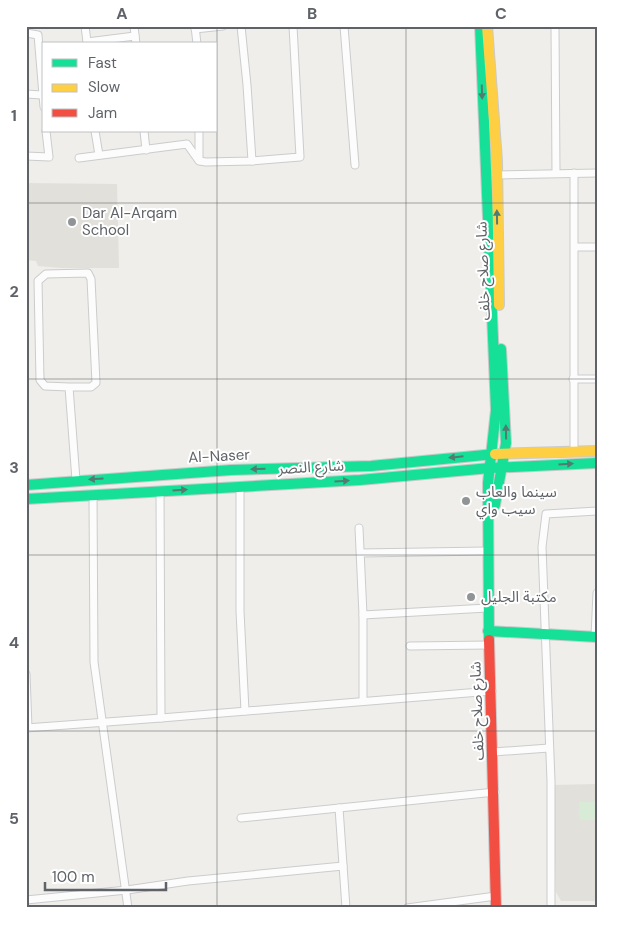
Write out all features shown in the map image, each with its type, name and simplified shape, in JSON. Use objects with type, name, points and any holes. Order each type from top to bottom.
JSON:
[{"type":"main road","name":"شارع صلاح خلف","points":[[480,26],[496,410],[490,454],[487,551],[487,608],[495,792],[496,908]]},
{"type":"main road","name":"شارع صلاح خلف","points":[[487,26],[496,174],[497,263],[506,418],[504,452],[495,506],[489,512]]},
{"type":"main road","points":[[504,452],[597,451]]},
{"type":"main road","name":"Al-Naser","points":[[26,484],[231,470],[371,466],[504,452]]},
{"type":"main road","name":"شارع النصر","points":[[26,499],[360,480],[501,467],[597,463]]},
{"type":"main road","points":[[488,632],[596,636]]},
{"type":"street","points":[[85,26],[87,42]]},
{"type":"street","points":[[134,26],[136,42]]},
{"type":"street","points":[[197,42],[195,27],[223,26]]},
{"type":"street","points":[[241,26],[248,85],[252,161]]},
{"type":"street","points":[[199,161],[252,161],[300,157],[296,50],[293,26]]},
{"type":"street","points":[[344,26],[355,165]]},
{"type":"street","points":[[555,26],[556,173]]},
{"type":"street","points":[[26,33],[38,35],[42,95],[26,94]]},
{"type":"street","points":[[94,42],[135,36]]},
{"type":"street","points":[[26,156],[49,157],[46,132]]},
{"type":"street","points":[[95,132],[99,155]]},
{"type":"street","points":[[144,132],[146,150]]},
{"type":"street","points":[[199,132],[199,161]]},
{"type":"street","points":[[78,158],[186,144],[199,161]]},
{"type":"street","points":[[574,173],[574,451]]},
{"type":"street","points":[[496,174],[597,173]]},
{"type":"street","points":[[575,247],[597,247]]},
{"type":"street","points":[[88,273],[91,279],[96,383],[91,387],[69,388],[45,386],[40,380],[38,281],[46,274],[88,273]]},
{"type":"street","points":[[573,379],[597,379]]},
{"type":"street","points":[[69,388],[76,480]]},
{"type":"street","points":[[240,487],[240,611],[244,712]]},
{"type":"street","points":[[160,491],[161,718]]},
{"type":"street","points":[[93,495],[94,662],[128,908]]},
{"type":"street","points":[[551,908],[551,781],[542,547],[546,514],[597,511]]},
{"type":"street","points":[[359,528],[363,615],[363,700]]},
{"type":"street","points":[[360,553],[487,551]]},
{"type":"street","points":[[596,636],[597,593]]},
{"type":"street","points":[[363,615],[487,608]]},
{"type":"street","points":[[410,646],[489,645]]},
{"type":"street","points":[[26,674],[27,728],[492,691]]},
{"type":"street","points":[[493,752],[549,748]]},
{"type":"street","points":[[241,818],[495,792]]},
{"type":"street","points":[[339,808],[346,908]]},
{"type":"street","points":[[26,900],[127,890],[188,881],[343,866]]},
{"type":"street","points":[[407,908],[496,896]]},
{"type":"shaded area","name":"Dar Al-Arqam School","points":[[26,183],[117,184],[119,268],[38,266],[36,261],[26,260]]},
{"type":"shaded area","points":[[597,784],[597,901],[561,901],[556,892],[553,785]]},
{"type":"green space","points":[[579,802],[597,802],[597,820],[580,820]]},
{"type":"traffic: fast","points":[[480,26],[496,410],[488,483],[489,640]]},
{"type":"traffic: fast","points":[[489,512],[495,505],[506,443],[501,349]]},
{"type":"traffic: fast","points":[[26,485],[231,470],[371,466],[495,454]]},
{"type":"traffic: fast","points":[[26,499],[360,480],[490,468],[597,463]]},
{"type":"traffic: fast","points":[[488,631],[597,637]]},
{"type":"traffic: slow","points":[[487,26],[497,161],[499,305]]},
{"type":"traffic: slow","points":[[495,454],[597,451]]},
{"type":"traffic: jam","points":[[489,640],[496,908]]},
{"type":"place","name":"Dar Al-Arqam School","points":[[72,222]]},
{"type":"place","name":"سينما والعاب سيب واي","points":[[466,501]]},
{"type":"place","name":"مكتبة الجليل","points":[[471,597]]}]
